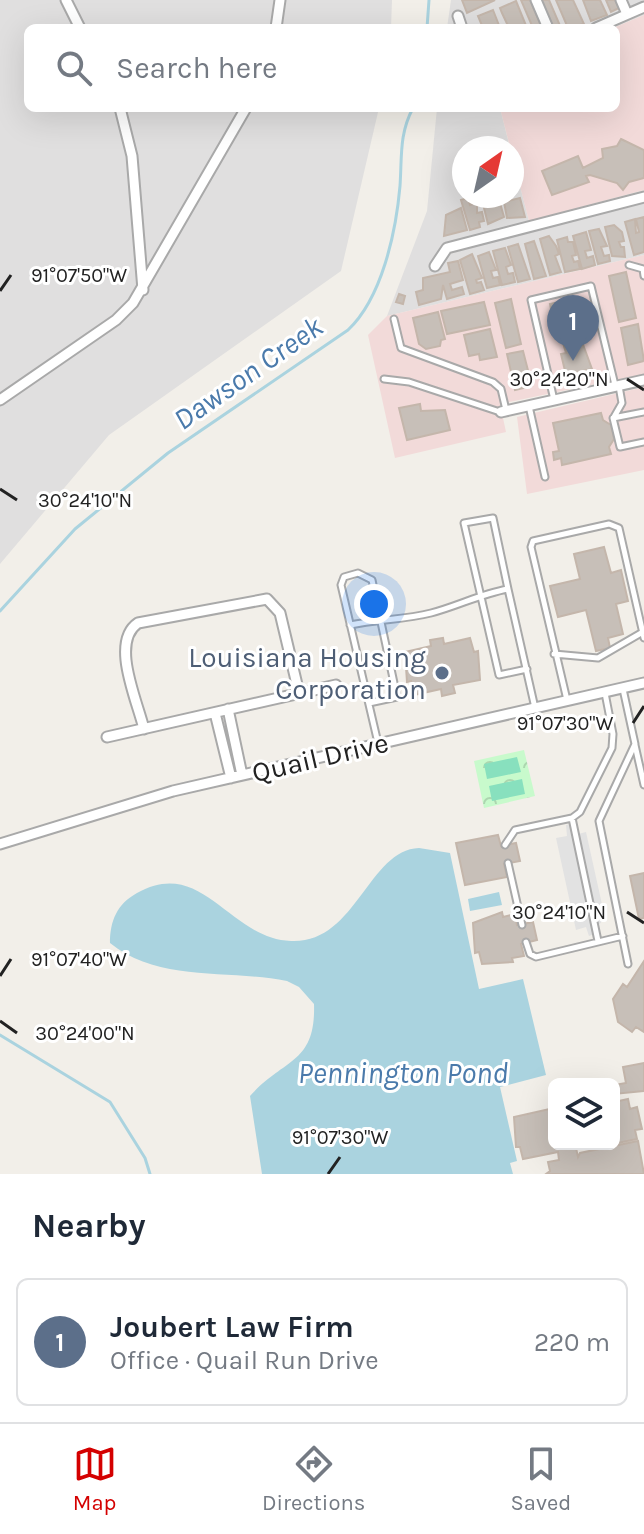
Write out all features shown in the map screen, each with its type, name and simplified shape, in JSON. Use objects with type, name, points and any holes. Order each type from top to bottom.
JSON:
[{"type":"street","points":[[66,0],[78,24]]},
{"type":"street","points":[[277,24],[280,0]]},
{"type":"street","points":[[536,0],[546,24]]},
{"type":"street","points":[[621,0],[627,14]]},
{"type":"street","points":[[605,24],[644,7]]},
{"type":"street","points":[[458,16],[461,24]]},
{"type":"street","points":[[121,112],[132,156],[143,290]]},
{"type":"street","points":[[0,400],[116,320],[143,290],[244,112]]},
{"type":"street","points":[[435,266],[447,248],[644,197]]},
{"type":"street","points":[[504,412],[644,380]]},
{"type":"street","points":[[144,729],[124,649],[128,632],[138,623],[255,599],[273,602],[280,613],[299,693]]},
{"type":"street","name":"Quail Drive","points":[[0,844],[130,803],[236,776],[644,683]]},
{"type":"street","points":[[107,737],[336,685]]},
{"type":"street","points":[[228,709],[236,776]]},
{"type":"street","points":[[215,713],[236,776]]},
{"type":"lane","points":[[629,265],[643,269],[644,276]]},
{"type":"lane","points":[[554,401],[531,300],[591,286],[622,403],[613,418],[620,447],[644,442]]},
{"type":"lane","points":[[384,379],[409,382],[504,412],[501,389],[493,382],[401,348],[394,319]]},
{"type":"lane","points":[[529,406],[545,477]]},
{"type":"lane","points":[[613,418],[644,412]]},
{"type":"lane","points":[[527,669],[499,675],[464,523],[493,518],[508,589],[527,669],[535,708]]},
{"type":"lane","points":[[554,654],[598,658],[644,635],[619,528],[609,524],[539,538],[533,541],[531,547],[554,654],[567,701]]},
{"type":"lane","points":[[369,703],[397,697],[372,580],[366,575],[351,574],[341,585],[378,744]]},
{"type":"lane","points":[[350,625],[434,612],[482,593],[508,589]]},
{"type":"lane","points":[[623,688],[644,785]]},
{"type":"lane","points":[[505,845],[515,830],[572,818],[582,808],[612,748],[613,734],[605,693]]},
{"type":"lane","points":[[628,964],[599,816],[635,744]]},
{"type":"lane","points":[[572,818],[598,941]]},
{"type":"lane","points":[[508,863],[522,925]]},
{"type":"lane","points":[[526,942],[530,954],[536,957],[623,936]]},
{"type":"shaded area","points":[[0,0],[392,0],[391,24],[24,24],[24,112],[378,112],[341,271],[109,435],[0,564]]},
{"type":"shaded area","points":[[451,0],[644,0],[644,15],[620,25],[448,24]]},
{"type":"shaded area","points":[[644,15],[644,190],[529,221],[524,202],[524,136],[507,136],[501,112],[620,112],[620,25]]},
{"type":"shaded area","points":[[437,112],[501,112],[507,136],[452,136],[452,208],[524,208],[524,202],[529,221],[447,243],[436,257],[644,203],[644,255],[387,316],[427,211]]},
{"type":"shaded area","points":[[644,255],[644,374],[500,404],[506,432],[395,458],[368,335],[387,316]]},
{"type":"shaded area","points":[[644,387],[644,470],[527,494],[517,417]]},
{"type":"shaded area","points":[[575,823],[578,834],[586,832],[605,918],[595,929],[597,933],[589,936],[586,927],[576,930],[556,838],[567,836],[566,825]]},
{"type":"green space","points":[[524,750],[535,796],[484,808],[474,761]]},
{"type":"green space","points":[[517,757],[521,772],[487,779],[484,764]]},
{"type":"green space","points":[[522,779],[525,794],[492,801],[489,786]]},
{"type":"water","name":"Pennington Pond","points":[[419,848],[450,853],[479,989],[523,979],[546,1075],[500,1087],[517,1161],[510,1163],[513,1174],[262,1174],[250,1096],[304,1049],[310,1038],[314,1004],[299,987],[287,981],[172,969],[129,956],[110,943],[116,914],[124,902],[137,893],[160,884],[180,885],[198,891],[269,937],[291,941],[313,938],[331,928],[347,913],[387,864],[402,853]]},
{"type":"water","points":[[499,892],[502,905],[470,911],[468,899]]},
{"type":"building","points":[[462,0],[495,0],[467,13]]},
{"type":"building","points":[[521,0],[530,0],[540,24],[531,24]]},
{"type":"building","points":[[541,0],[549,0],[559,24],[551,24]]},
{"type":"building","points":[[556,0],[573,0],[584,24],[566,24]]},
{"type":"building","points":[[583,0],[600,0],[607,15],[591,21]]},
{"type":"building","points":[[606,0],[615,0],[619,8],[611,12]]},
{"type":"building","points":[[516,1],[525,24],[507,24],[500,8]]},
{"type":"building","points":[[493,10],[498,24],[481,24],[478,16]]},
{"type":"building","points":[[621,139],[644,150],[644,178],[629,182],[623,190],[617,183],[590,175],[586,176],[589,182],[552,195],[542,171],[578,156],[583,168],[603,158],[602,149],[617,146]]},
{"type":"building","points":[[461,208],[467,230],[444,236],[446,215]]},
{"type":"building","points":[[463,208],[477,208],[477,213],[482,212],[484,221],[479,222],[480,227],[470,230]]},
{"type":"building","points":[[484,208],[501,208],[504,217],[488,224]]},
{"type":"building","points":[[505,208],[523,208],[525,217],[507,218]]},
{"type":"building","points":[[644,217],[644,252],[634,255],[625,222],[635,219],[636,233],[639,232],[636,219]]},
{"type":"building","points":[[614,225],[622,232],[624,241],[619,242],[624,247],[625,257],[612,256],[605,227]]},
{"type":"building","points":[[599,229],[607,246],[601,247],[604,256],[609,255],[610,261],[598,264],[589,231]]},
{"type":"building","points":[[586,232],[591,250],[585,251],[587,258],[593,256],[595,265],[582,269],[573,236]]},
{"type":"building","points":[[549,236],[559,254],[555,256],[561,272],[550,275],[540,239]]},
{"type":"building","points":[[567,237],[568,242],[573,242],[576,255],[572,256],[574,262],[578,261],[580,269],[565,272],[557,240]]},
{"type":"building","points":[[534,241],[546,276],[534,279],[525,244]]},
{"type":"building","points":[[518,244],[530,279],[518,282],[508,247]]},
{"type":"building","points":[[505,248],[511,265],[506,267],[508,274],[513,273],[515,282],[502,285],[493,251]]},
{"type":"building","points":[[489,252],[496,270],[491,271],[493,278],[498,277],[500,285],[487,288],[478,256]]},
{"type":"building","points":[[472,254],[482,278],[476,280],[477,283],[481,282],[484,290],[470,294],[460,260]]},
{"type":"building","points":[[458,261],[463,280],[450,284],[452,290],[462,287],[464,294],[447,299],[443,285],[441,299],[419,305],[416,292],[423,290],[423,278],[450,272],[448,263]]},
{"type":"building","points":[[626,272],[636,318],[619,322],[609,276]]},
{"type":"building","points":[[399,294],[405,296],[403,304],[396,302]]},
{"type":"building","points":[[576,298],[579,330],[561,334],[559,323],[554,324],[550,304]]},
{"type":"building","points":[[511,299],[521,344],[506,348],[495,303]]},
{"type":"building","points":[[484,302],[490,325],[447,334],[441,311]]},
{"type":"building","points":[[438,312],[445,339],[441,340],[440,346],[426,349],[419,344],[413,318]]},
{"type":"building","points":[[638,324],[644,361],[628,365],[621,328]]},
{"type":"building","points":[[490,329],[497,357],[480,360],[479,354],[469,356],[464,335]]},
{"type":"building","points":[[581,339],[592,369],[566,375],[561,354],[566,353],[563,343]]},
{"type":"building","points":[[523,351],[532,386],[515,390],[507,354]]},
{"type":"building","points":[[420,404],[421,411],[445,410],[450,430],[407,440],[399,408]]},
{"type":"building","points":[[601,413],[603,420],[611,425],[614,439],[609,447],[611,454],[562,465],[561,458],[554,460],[553,452],[559,451],[553,423]]},
{"type":"building","points":[[604,547],[611,573],[621,570],[628,601],[616,604],[623,634],[608,638],[610,648],[596,651],[586,610],[558,617],[550,586],[580,579],[574,554]]},
{"type":"building","name":"Louisiana Housing Corporation","points":[[443,638],[444,644],[470,638],[474,652],[478,651],[480,680],[453,685],[455,693],[442,696],[441,689],[414,695],[411,681],[407,682],[405,652],[431,646],[430,640]]},
{"type":"building","points":[[498,835],[501,846],[516,843],[520,861],[504,864],[507,877],[465,885],[456,843]]},
{"type":"building","points":[[644,873],[644,918],[639,919],[630,876]]},
{"type":"building","points":[[502,912],[503,917],[515,914],[517,925],[533,922],[537,940],[521,944],[524,956],[512,958],[513,962],[482,964],[479,952],[475,953],[473,923]]},
{"type":"building","points":[[644,961],[644,1032],[636,1027],[632,1032],[618,1022],[613,999],[623,984],[627,987]]},
{"type":"building","points":[[644,1063],[644,1091],[620,1093],[620,1084],[626,1083],[623,1067]]},
{"type":"building","points":[[628,1099],[630,1109],[637,1107],[642,1129],[635,1130],[637,1139],[620,1143],[620,1101]]},
{"type":"building","points":[[548,1109],[548,1150],[576,1150],[578,1157],[580,1153],[594,1150],[620,1150],[620,1145],[638,1141],[644,1174],[546,1174],[550,1171],[548,1162],[559,1160],[558,1152],[523,1159],[520,1147],[516,1147],[514,1117]]},
{"type":"waterway","name":"Dawson Creek","points":[[427,24],[429,0]]},
{"type":"waterway","name":"Dawson Creek","points":[[0,611],[75,529],[168,453],[348,330],[360,317],[378,283],[391,243],[398,204],[403,136],[411,112]]},
{"type":"waterway","name":"Dawson Creek","points":[[0,1035],[110,1102],[145,1158],[150,1174]]},
{"type":"place","name":"Joubert Law Firm","points":[[573,361]]},
{"type":"place","name":"Louisiana Housing Corporation","points":[[442,673]]}]
